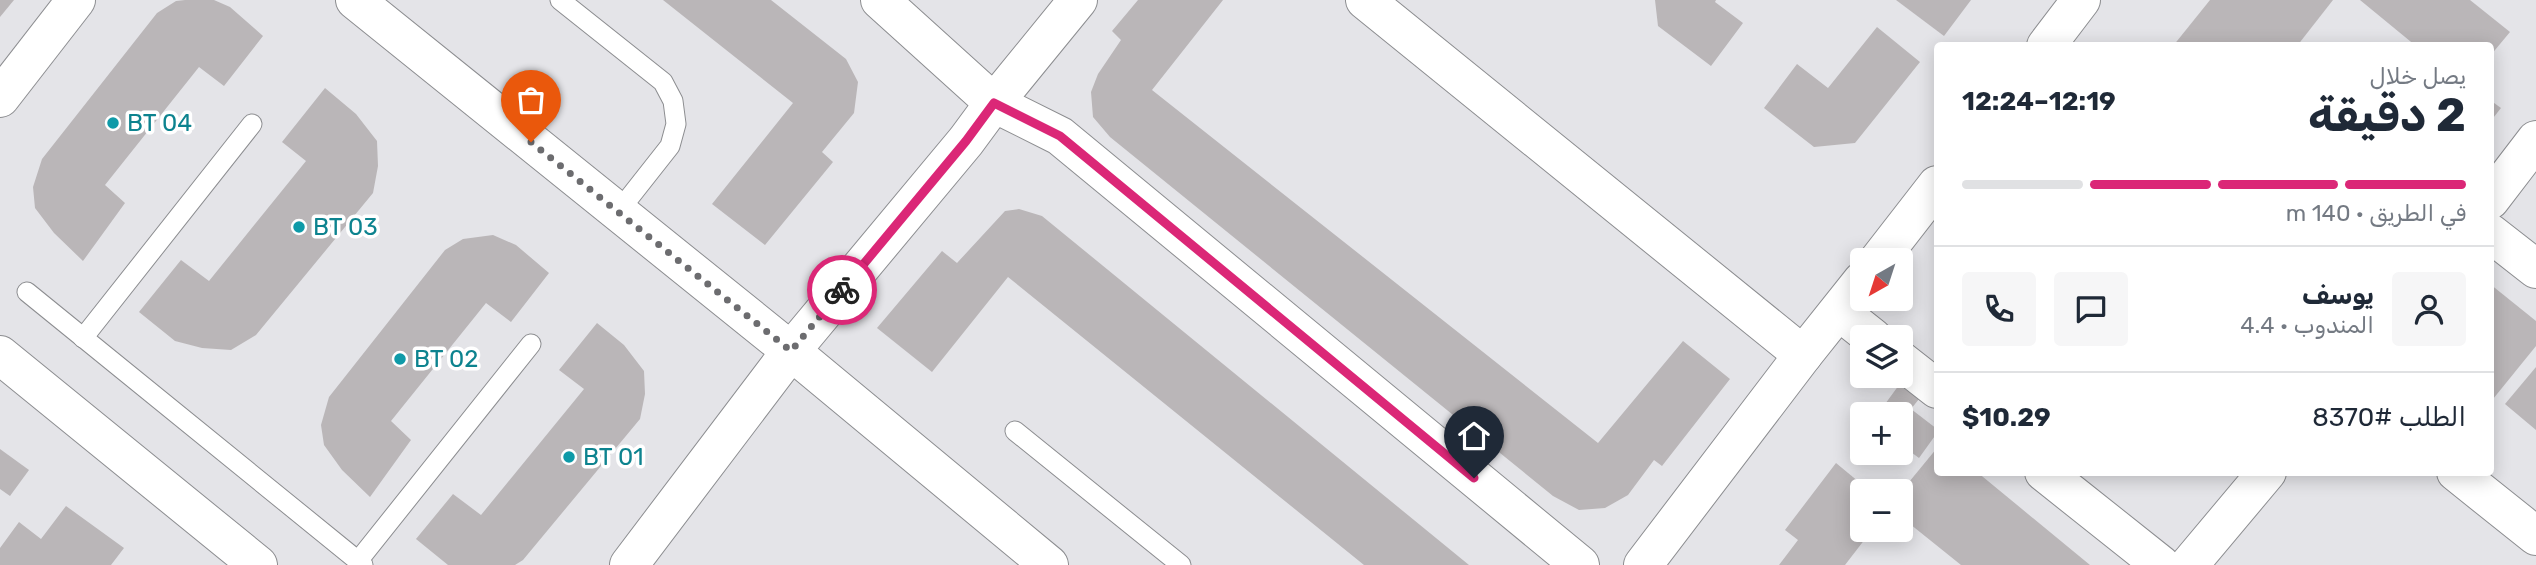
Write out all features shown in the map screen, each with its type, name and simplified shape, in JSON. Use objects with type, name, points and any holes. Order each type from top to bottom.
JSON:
[{"type":"street","points":[[0,98],[76,0]]},
{"type":"street","points":[[880,0],[994,103],[1060,136],[1580,565]]},
{"type":"street","points":[[629,565],[791,351],[966,141],[1078,0]]},
{"type":"street","points":[[1365,0],[1802,355]]},
{"type":"street","points":[[2049,42],[2081,0]]},
{"type":"street","points":[[359,1],[791,351],[1049,565]]},
{"type":"street","points":[[2494,195],[2536,140]]},
{"type":"street","points":[[1888,248],[1934,189]]},
{"type":"street","points":[[2494,236],[2536,270]]},
{"type":"street","points":[[1643,565],[1802,355],[1850,297]]},
{"type":"street","points":[[1839,311],[1857,325]]},
{"type":"street","points":[[0,355],[258,565]]},
{"type":"street","points":[[1913,370],[1934,387]]},
{"type":"street","points":[[2048,476],[2161,565]]},
{"type":"street","points":[[2189,565],[2264,476]]},
{"type":"street","points":[[2461,476],[2536,537]]},
{"type":"lane","points":[[560,0],[663,82],[673,101],[676,124],[670,146],[618,212]]},
{"type":"lane","points":[[83,338],[252,124]]},
{"type":"lane","points":[[27,292],[361,563],[531,344]]},
{"type":"lane","points":[[1015,431],[1181,565]]},
{"type":"building","points":[[0,0],[14,0],[0,17]]},
{"type":"building","name":"BT 04","points":[[214,0],[230,7],[263,36],[224,86],[199,67],[105,185],[125,203],[83,261],[54,233],[35,208],[33,187],[42,159],[157,13],[176,1]]},
{"type":"building","points":[[663,0],[771,0],[846,59],[858,82],[854,113],[822,152],[833,162],[765,245],[712,204],[793,103]]},
{"type":"building","points":[[1138,0],[1223,0],[1152,90],[1598,443],[1683,341],[1730,379],[1662,466],[1654,460],[1628,495],[1605,508],[1579,510],[1553,496],[1110,137],[1093,117],[1091,92],[1098,74],[1121,40],[1112,31]]},
{"type":"building","points":[[1655,0],[1716,0],[1715,2],[1743,23],[1711,66],[1658,26]]},
{"type":"building","points":[[1896,0],[1971,0],[1944,36]]},
{"type":"building","points":[[2210,0],[2333,0],[2300,42],[2176,42]]},
{"type":"building","points":[[2360,0],[2470,0],[2510,32],[2494,51],[2494,42],[2411,42]]},
{"type":"building","points":[[1877,27],[1920,62],[1855,143],[1814,147],[1764,108],[1797,64],[1828,88]]},
{"type":"building","name":"BT 03","points":[[325,88],[356,114],[377,141],[378,166],[373,193],[256,335],[231,350],[202,348],[175,341],[139,312],[181,260],[209,281],[306,161],[282,142]]},
{"type":"building","points":[[2494,103],[2501,108],[2494,117]]},
{"type":"building","points":[[1019,209],[1042,216],[1469,565],[1364,565],[1008,277],[932,372],[877,328],[942,251],[957,263],[1005,211]]},
{"type":"building","name":"BT 02","points":[[493,235],[516,245],[549,273],[511,322],[486,303],[391,421],[411,440],[370,497],[342,470],[324,445],[321,425],[329,397],[445,250],[463,239]]},
{"type":"building","points":[[2494,287],[2536,321],[2536,346],[2494,398]]},
{"type":"building","name":"BT 01","points":[[597,323],[624,345],[644,371],[645,394],[640,419],[523,560],[515,565],[448,565],[416,539],[453,494],[481,515],[584,389],[559,370]]},
{"type":"building","points":[[2536,367],[2536,430],[2505,404]]},
{"type":"building","points":[[1897,388],[1903,388],[1919,399],[1913,406],[1913,402],[1887,402]]},
{"type":"building","points":[[1913,411],[1934,427],[1934,437],[1919,458],[1913,454]]},
{"type":"building","points":[[0,449],[29,470],[10,496],[0,489]]},
{"type":"building","points":[[1934,452],[1934,476],[1982,476],[2090,565],[1961,565],[1913,526],[1912,479]]},
{"type":"building","points":[[1836,463],[1855,479],[1850,479],[1850,542],[1863,542],[1845,565],[1779,565],[1798,540],[1785,530]]},
{"type":"building","points":[[66,506],[124,548],[111,565],[0,565],[0,548],[19,522],[41,539]]},
{"type":"way so far","points":[[531,142],[791,351],[842,290]]},
{"type":"place","name":"BT 04","points":[[113,123]]},
{"type":"place","name":"BT 03","points":[[299,227]]},
{"type":"place","name":"BT 02","points":[[400,359]]},
{"type":"place","name":"BT 01","points":[[569,457]]},
{"type":"route","points":[[842,290],[966,141],[994,103],[1060,136],[1474,478]]}]
